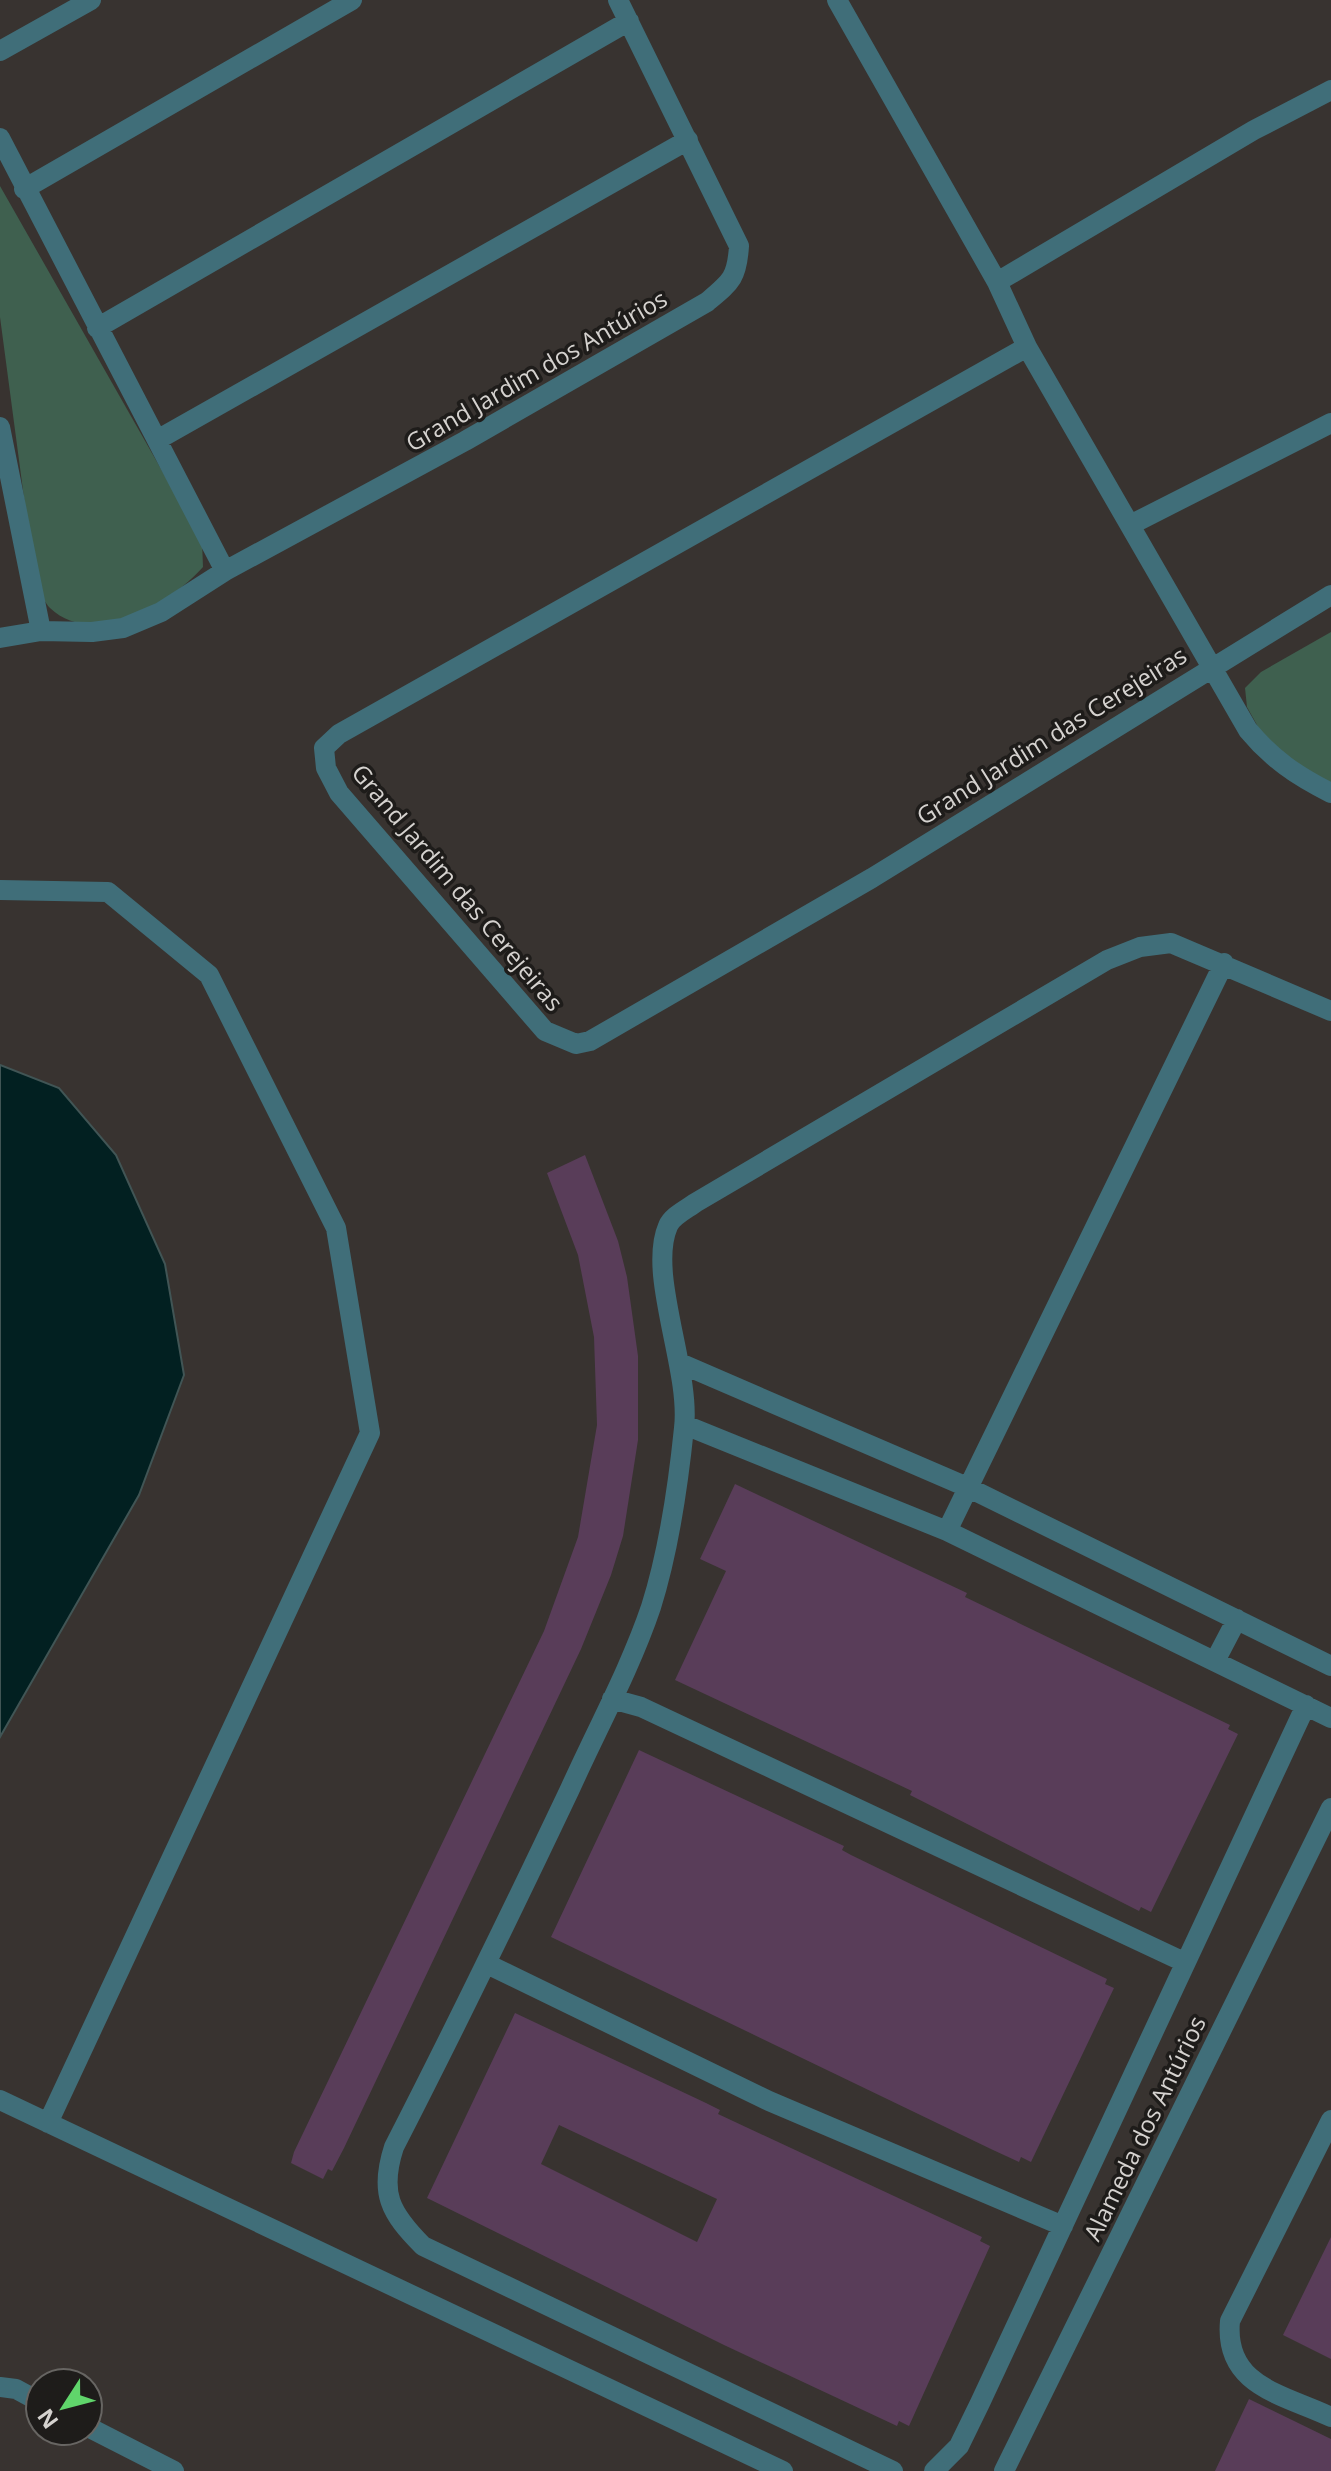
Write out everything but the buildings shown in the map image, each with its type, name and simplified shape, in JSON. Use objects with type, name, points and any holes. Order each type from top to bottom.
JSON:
[{"type":"street","points":[[0,51],[91,0]]},
{"type":"street","points":[[24,189],[352,0]]},
{"type":"street","name":"Grand Jardim dos Antúrios","points":[[0,638],[41,631],[92,632],[123,628],[161,612],[225,571],[465,441],[707,302],[725,287],[737,273],[739,246],[618,0]]},
{"type":"street","name":"Grand Jardim das Cerejeiras","points":[[837,0],[997,282],[1027,347],[1211,666],[872,878],[590,1041],[576,1044],[545,1031],[339,793],[326,768],[324,748],[339,734],[1027,347]]},
{"type":"street","points":[[97,328],[629,21]]},
{"type":"street","points":[[997,282],[1254,130],[1331,90]]},
{"type":"street","points":[[0,138],[225,571]]},
{"type":"street","points":[[157,440],[688,140]]},
{"type":"street","points":[[1130,525],[1331,423]]},
{"type":"street","points":[[0,427],[41,631]]},
{"type":"street","points":[[1331,595],[1211,666],[1248,730],[1268,754],[1293,774],[1331,793]]},
{"type":"street","points":[[0,890],[108,892],[209,975],[336,1228],[370,1433],[48,2123]]},
{"type":"street","points":[[893,2471],[423,2246],[400,2223],[387,2193],[386,2172],[394,2147],[487,1964],[612,1699],[651,1606],[671,1520],[685,1425],[682,1364],[663,1270],[662,1244],[669,1222],[695,1203],[1107,960],[1140,947],[1171,943],[1331,1011]]},
{"type":"street","points":[[947,1531],[1224,963]]},
{"type":"street","points":[[682,1364],[967,1487],[1329,1661]]},
{"type":"street","points":[[685,1425],[947,1531],[1331,1718]]},
{"type":"street","points":[[1215,1661],[1237,1619]]},
{"type":"street","points":[[612,1699],[641,1707],[1184,1962]]},
{"type":"street","points":[[934,2471],[959,2446],[1306,1705]]},
{"type":"street","name":"Alameda dos Antúrios","points":[[1004,2471],[1331,1808]]},
{"type":"street","points":[[487,1964],[769,2101],[1063,2226]]},
{"type":"street","points":[[0,2100],[783,2471]]},
{"type":"street","points":[[1331,2120],[1230,2321],[1228,2342],[1234,2363],[1250,2380],[1331,2417]]},
{"type":"street","points":[[0,2387],[24,2393]]},
{"type":"street","points":[[104,2435],[174,2471]]},
{"type":"green space","points":[[0,186],[202,541],[203,567],[189,581],[153,606],[110,623],[88,624],[68,620],[50,608],[36,588],[0,317]]},
{"type":"green space","points":[[1331,632],[1331,799],[1287,779],[1247,707],[1245,688],[1261,672]]},
{"type":"water","points":[[0,1065],[59,1088],[116,1155],[165,1264],[184,1375],[139,1495],[0,1737]]}]
